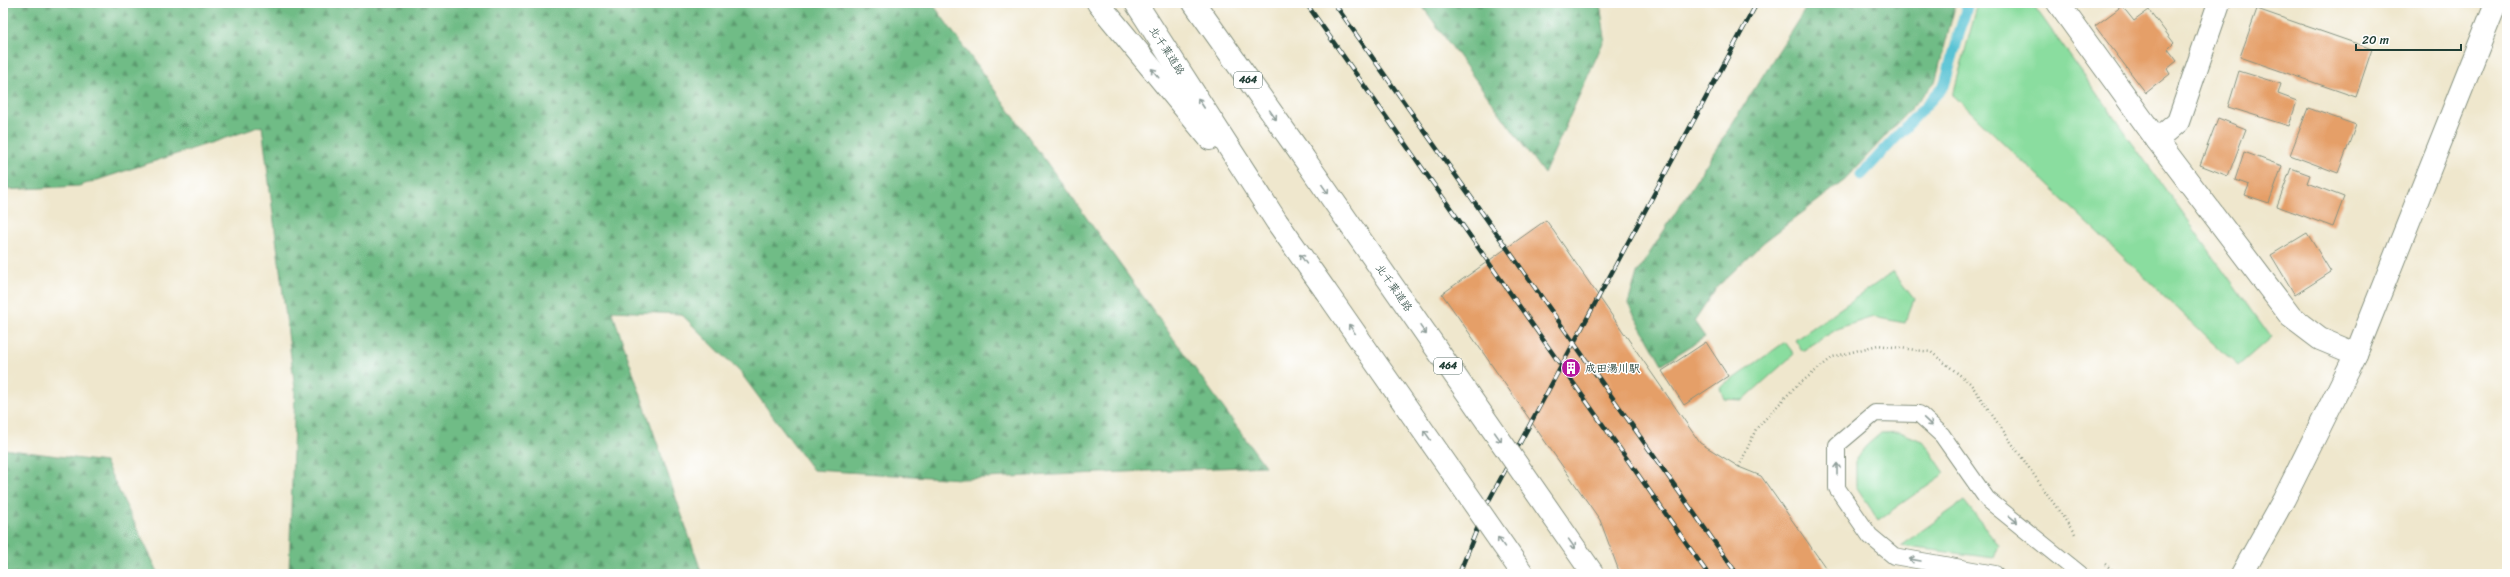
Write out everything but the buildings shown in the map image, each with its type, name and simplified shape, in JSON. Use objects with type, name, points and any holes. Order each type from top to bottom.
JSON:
[{"type":"main road","points":[[1098,3],[1277,222]]},
{"type":"main road","name":"北千葉道路","points":[[1136,3],[1277,222],[1523,574]]},
{"type":"main road","name":"北千葉道路","points":[[1194,3],[1593,574]]},
{"type":"main road","points":[[1205,3],[1254,87]]},
{"type":"main road","points":[[2058,3],[2157,140],[2291,317],[2320,339],[2356,354]]},
{"type":"main road","points":[[2157,140],[2178,122],[2219,3]]},
{"type":"main road","points":[[2242,574],[2284,499],[2356,354],[2496,3]]},
{"type":"lane","points":[[1995,574],[1894,556],[1870,536],[1837,488],[1837,446],[1875,413],[1919,414],[1942,435],[1987,499],[2080,574]]},
{"type":"green space","points":[[3,3],[932,3],[1265,466],[961,479],[813,470],[740,372],[681,314],[612,311],[702,574],[289,574],[295,389],[262,126],[79,186],[3,190]]},
{"type":"green space","points":[[1420,3],[1600,3],[1605,38],[1544,174]]},
{"type":"green space","points":[[1809,3],[1956,3],[1935,82],[1845,180],[1764,242],[1716,288],[1694,321],[1705,337],[1662,364],[1628,304],[1637,273]]},
{"type":"green space","points":[[1978,3],[2032,3],[2271,337],[2238,366],[1953,95]]},
{"type":"green space","points":[[1893,272],[1914,299],[1905,323],[1873,317],[1839,328],[1802,351],[1795,340]]},
{"type":"green space","points":[[1785,342],[1794,354],[1743,400],[1724,399],[1720,388]]},
{"type":"green space","points":[[1900,432],[1924,442],[1945,473],[1878,520],[1856,486],[1856,459],[1866,446],[1881,433]]},
{"type":"green space","points":[[3,449],[105,462],[159,574],[3,574]]},
{"type":"green space","points":[[1964,501],[1999,545],[1994,558],[1900,546]]},
{"type":"waterway","points":[[1861,175],[1944,86],[1968,3]]},
{"type":"railway","points":[[1306,3],[1708,574]]},
{"type":"railway","points":[[1334,3],[1737,574]]},
{"type":"railway","points":[[1459,574],[1487,504],[1757,3]]},
{"type":"place","name":"成田湯川駅","points":[[1571,368]]}]
